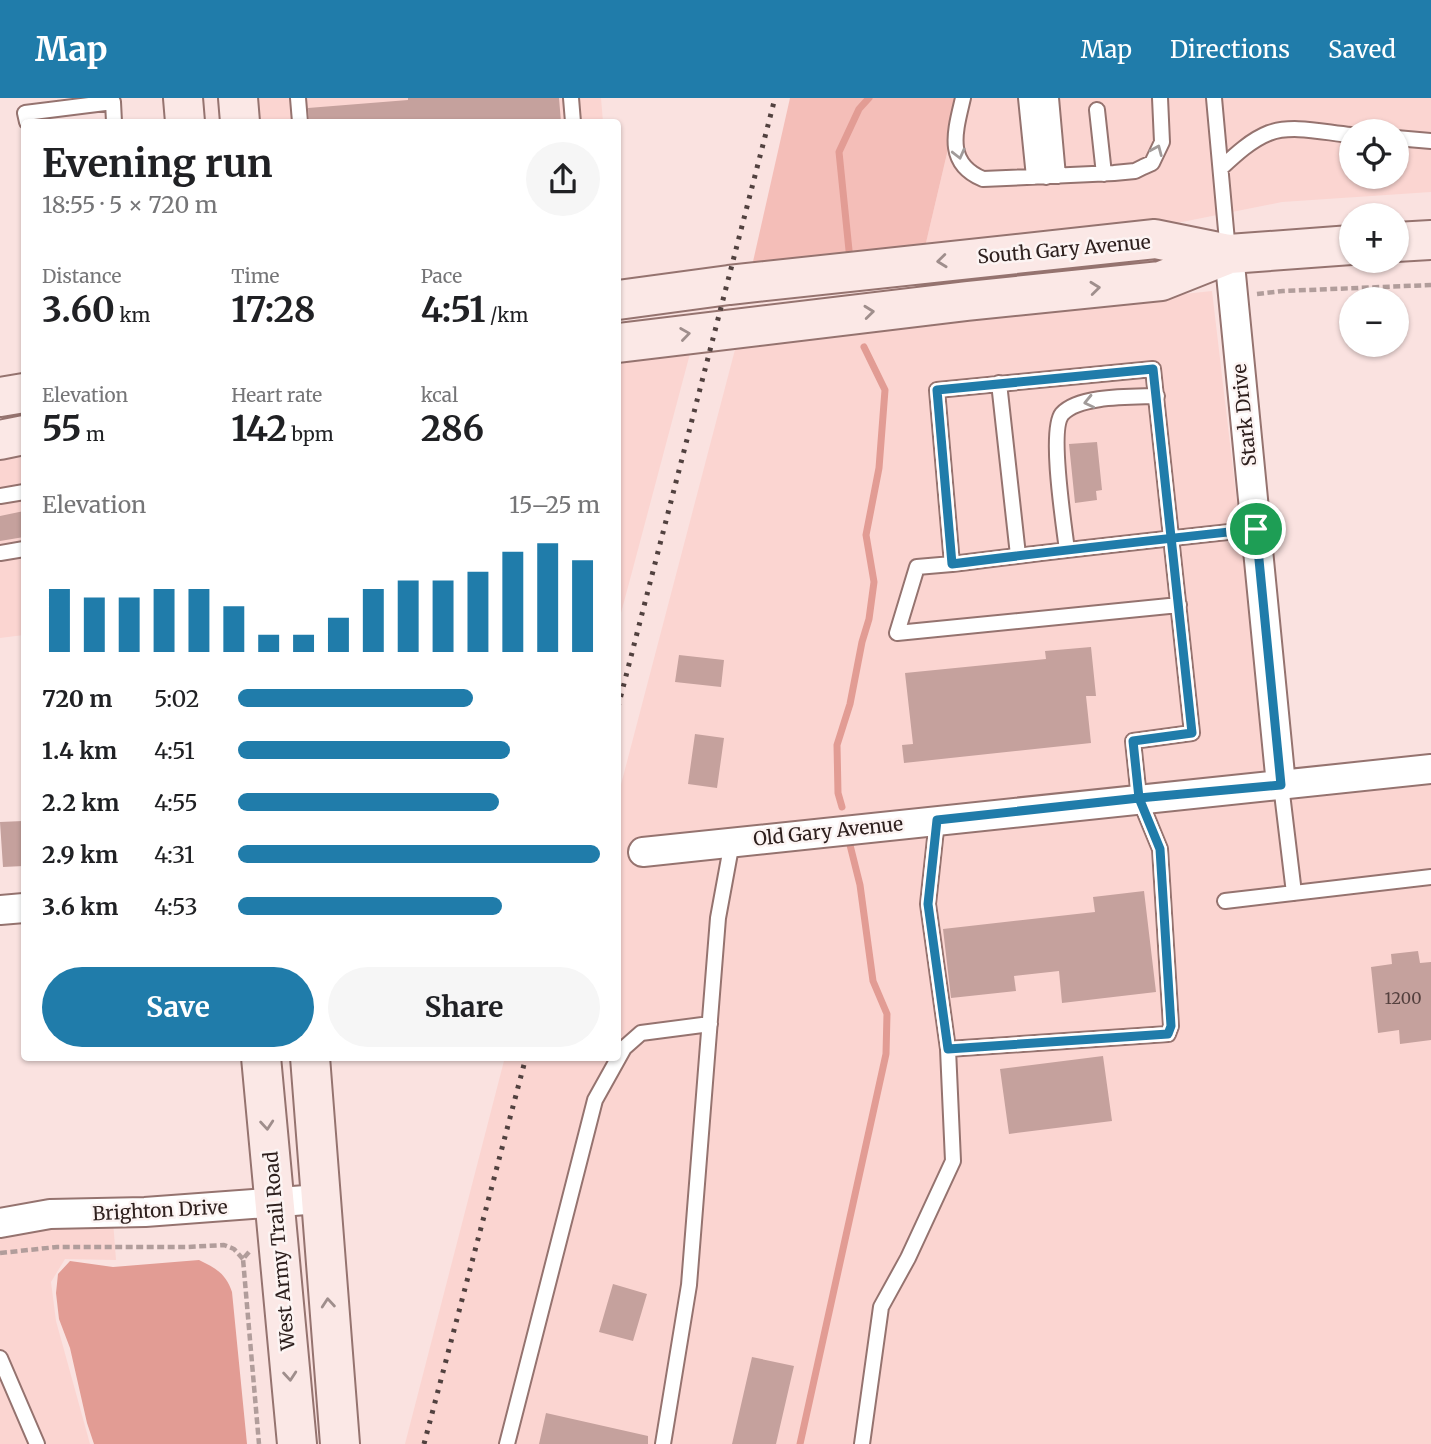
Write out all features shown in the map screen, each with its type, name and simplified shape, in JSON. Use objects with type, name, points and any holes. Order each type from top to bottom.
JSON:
[{"type":"street","points":[[183,98],[185,119]]},
{"type":"street","points":[[238,98],[240,119]]},
{"type":"street","name":"South Gary Avenue","points":[[621,300],[729,285],[1155,239],[1228,254]]},
{"type":"street","points":[[1409,241],[1431,240]]},
{"type":"street","points":[[621,343],[967,300],[1161,281],[1228,254],[1339,246]]},
{"type":"street","name":"Stark Drive","points":[[1228,254],[1281,785]]},
{"type":"street","points":[[0,397],[21,394]]},
{"type":"street","points":[[0,440],[21,436]]},
{"type":"street","name":"Old Gary Avenue","points":[[643,852],[1431,769]]},
{"type":"street","points":[[0,910],[21,908]]},
{"type":"street","name":"West Army Trail Road","points":[[261,1061],[297,1444]]},
{"type":"street","points":[[310,1061],[340,1444]]},
{"type":"street","name":"Brighton Drive","points":[[0,1223],[50,1214],[145,1212],[320,1199]]},
{"type":"lane","points":[[298,98],[300,119]]},
{"type":"lane","points":[[571,98],[573,119]]},
{"type":"lane","points":[[963,98],[956,126],[962,166],[969,173],[983,179],[1135,171],[1152,163],[1162,142],[1160,98]]},
{"type":"lane","points":[[1026,98],[1046,177]]},
{"type":"lane","points":[[1039,98],[1046,177]]},
{"type":"lane","points":[[1046,177],[1051,98]]},
{"type":"lane","points":[[1214,98],[1228,254]]},
{"type":"lane","points":[[26,119],[26,113],[113,102],[114,119]]},
{"type":"lane","points":[[1097,110],[1109,173]]},
{"type":"lane","points":[[1221,168],[1244,148],[1268,133],[1290,130],[1339,134]]},
{"type":"lane","points":[[1409,139],[1431,141]]},
{"type":"lane","points":[[948,1049],[1168,1034],[1171,1026],[1160,849],[1139,798],[1133,741],[1192,733],[1153,369],[937,390],[952,564]]},
{"type":"lane","points":[[999,383],[1018,555]]},
{"type":"lane","points":[[1067,550],[1056,450],[1057,427],[1061,415],[1092,400],[1157,396]]},
{"type":"lane","points":[[0,496],[21,492]]},
{"type":"lane","points":[[1179,605],[897,633],[918,567],[1256,529]]},
{"type":"lane","points":[[0,554],[21,550]]},
{"type":"lane","points":[[1281,785],[1294,893]]},
{"type":"lane","points":[[862,1444],[881,1307],[908,1258],[953,1161],[948,1049],[928,904],[937,820]]},
{"type":"lane","points":[[663,1444],[689,1285],[718,918],[732,842]]},
{"type":"lane","points":[[1225,901],[1431,877]]},
{"type":"lane","points":[[621,1053],[641,1032],[710,1024]]},
{"type":"lane","points":[[507,1444],[595,1100],[617,1061]]},
{"type":"lane","points":[[0,1358],[37,1444]]},
{"type":"path","points":[[1269,293],[1431,285]]},
{"type":"path","points":[[0,1252],[57,1248],[224,1245],[234,1249],[243,1259]]},
{"type":"shaded area","points":[[246,98],[601,98],[603,119],[248,119]]},
{"type":"shaded area","points":[[790,98],[960,98],[925,247],[752,266]]},
{"type":"shaded area","points":[[960,98],[1431,98],[1431,192],[1282,202],[1172,224],[925,247]]},
{"type":"shaded area","points":[[1212,291],[1272,800],[1431,783],[1431,1444],[405,1444],[504,1061],[621,1061],[621,785],[737,342]]},
{"type":"shaded area","points":[[692,346],[621,613],[621,358]]},
{"type":"shaded area","points":[[21,456],[21,635],[0,638],[0,459]]},
{"type":"shaded area","points":[[52,1221],[113,1221],[116,1260],[65,1259],[51,1282],[56,1321],[90,1444],[0,1444],[0,1234]]},
{"type":"shaded area","points":[[199,1260],[220,1272],[232,1292],[247,1444],[94,1444],[70,1348],[59,1319],[56,1293],[58,1274],[70,1261],[113,1267]]},
{"type":"building","points":[[559,98],[561,119],[309,119],[308,108],[408,100]]},
{"type":"building","points":[[1097,442],[1102,490],[1096,491],[1097,500],[1075,503],[1069,444]]},
{"type":"building","points":[[21,512],[21,538],[0,541],[0,516]]},
{"type":"building","points":[[1091,647],[1096,696],[1086,696],[1091,743],[904,763],[902,745],[913,744],[905,673],[1046,659],[1045,651]]},
{"type":"building","points":[[679,655],[724,660],[721,687],[675,682]]},
{"type":"building","points":[[695,734],[724,738],[717,788],[688,784]]},
{"type":"building","points":[[21,821],[21,866],[3,867],[0,822]]},
{"type":"building","points":[[1144,891],[1156,992],[1062,1003],[1059,971],[1014,976],[1016,991],[951,998],[943,929],[1095,912],[1093,897]]},
{"type":"building","points":[[1418,951],[1420,963],[1431,962],[1431,1040],[1400,1044],[1399,1030],[1378,1033],[1371,967],[1392,964],[1391,954]]},
{"type":"building","points":[[1103,1056],[1112,1121],[1009,1134],[1000,1069]]},
{"type":"building","points":[[613,1284],[647,1294],[633,1341],[599,1332]]},
{"type":"building","points":[[752,1357],[794,1366],[776,1444],[732,1444]]},
{"type":"building","points":[[546,1413],[648,1436],[648,1444],[539,1444]]},
{"type":"waterway","points":[[850,260],[839,152],[859,109],[869,98]]},
{"type":"waterway","points":[[842,807],[838,793],[837,745],[850,704],[869,619],[874,582],[866,535],[879,468],[885,390],[864,347]]},
{"type":"waterway","points":[[800,1444],[886,1054],[887,1014],[873,981],[860,885],[850,845]]},
{"type":"railway","points":[[621,695],[775,98]]},
{"type":"railway","points":[[424,1444],[525,1061]]},
{"type":"route","points":[[1256,529],[1173,538],[1067,550],[952,564],[937,390],[1153,369],[1173,538],[1192,733],[1133,741],[1139,798],[937,820],[928,904],[948,1049],[1168,1034],[1171,1026],[1160,849],[1139,798],[1281,785],[1256,529]]}]
